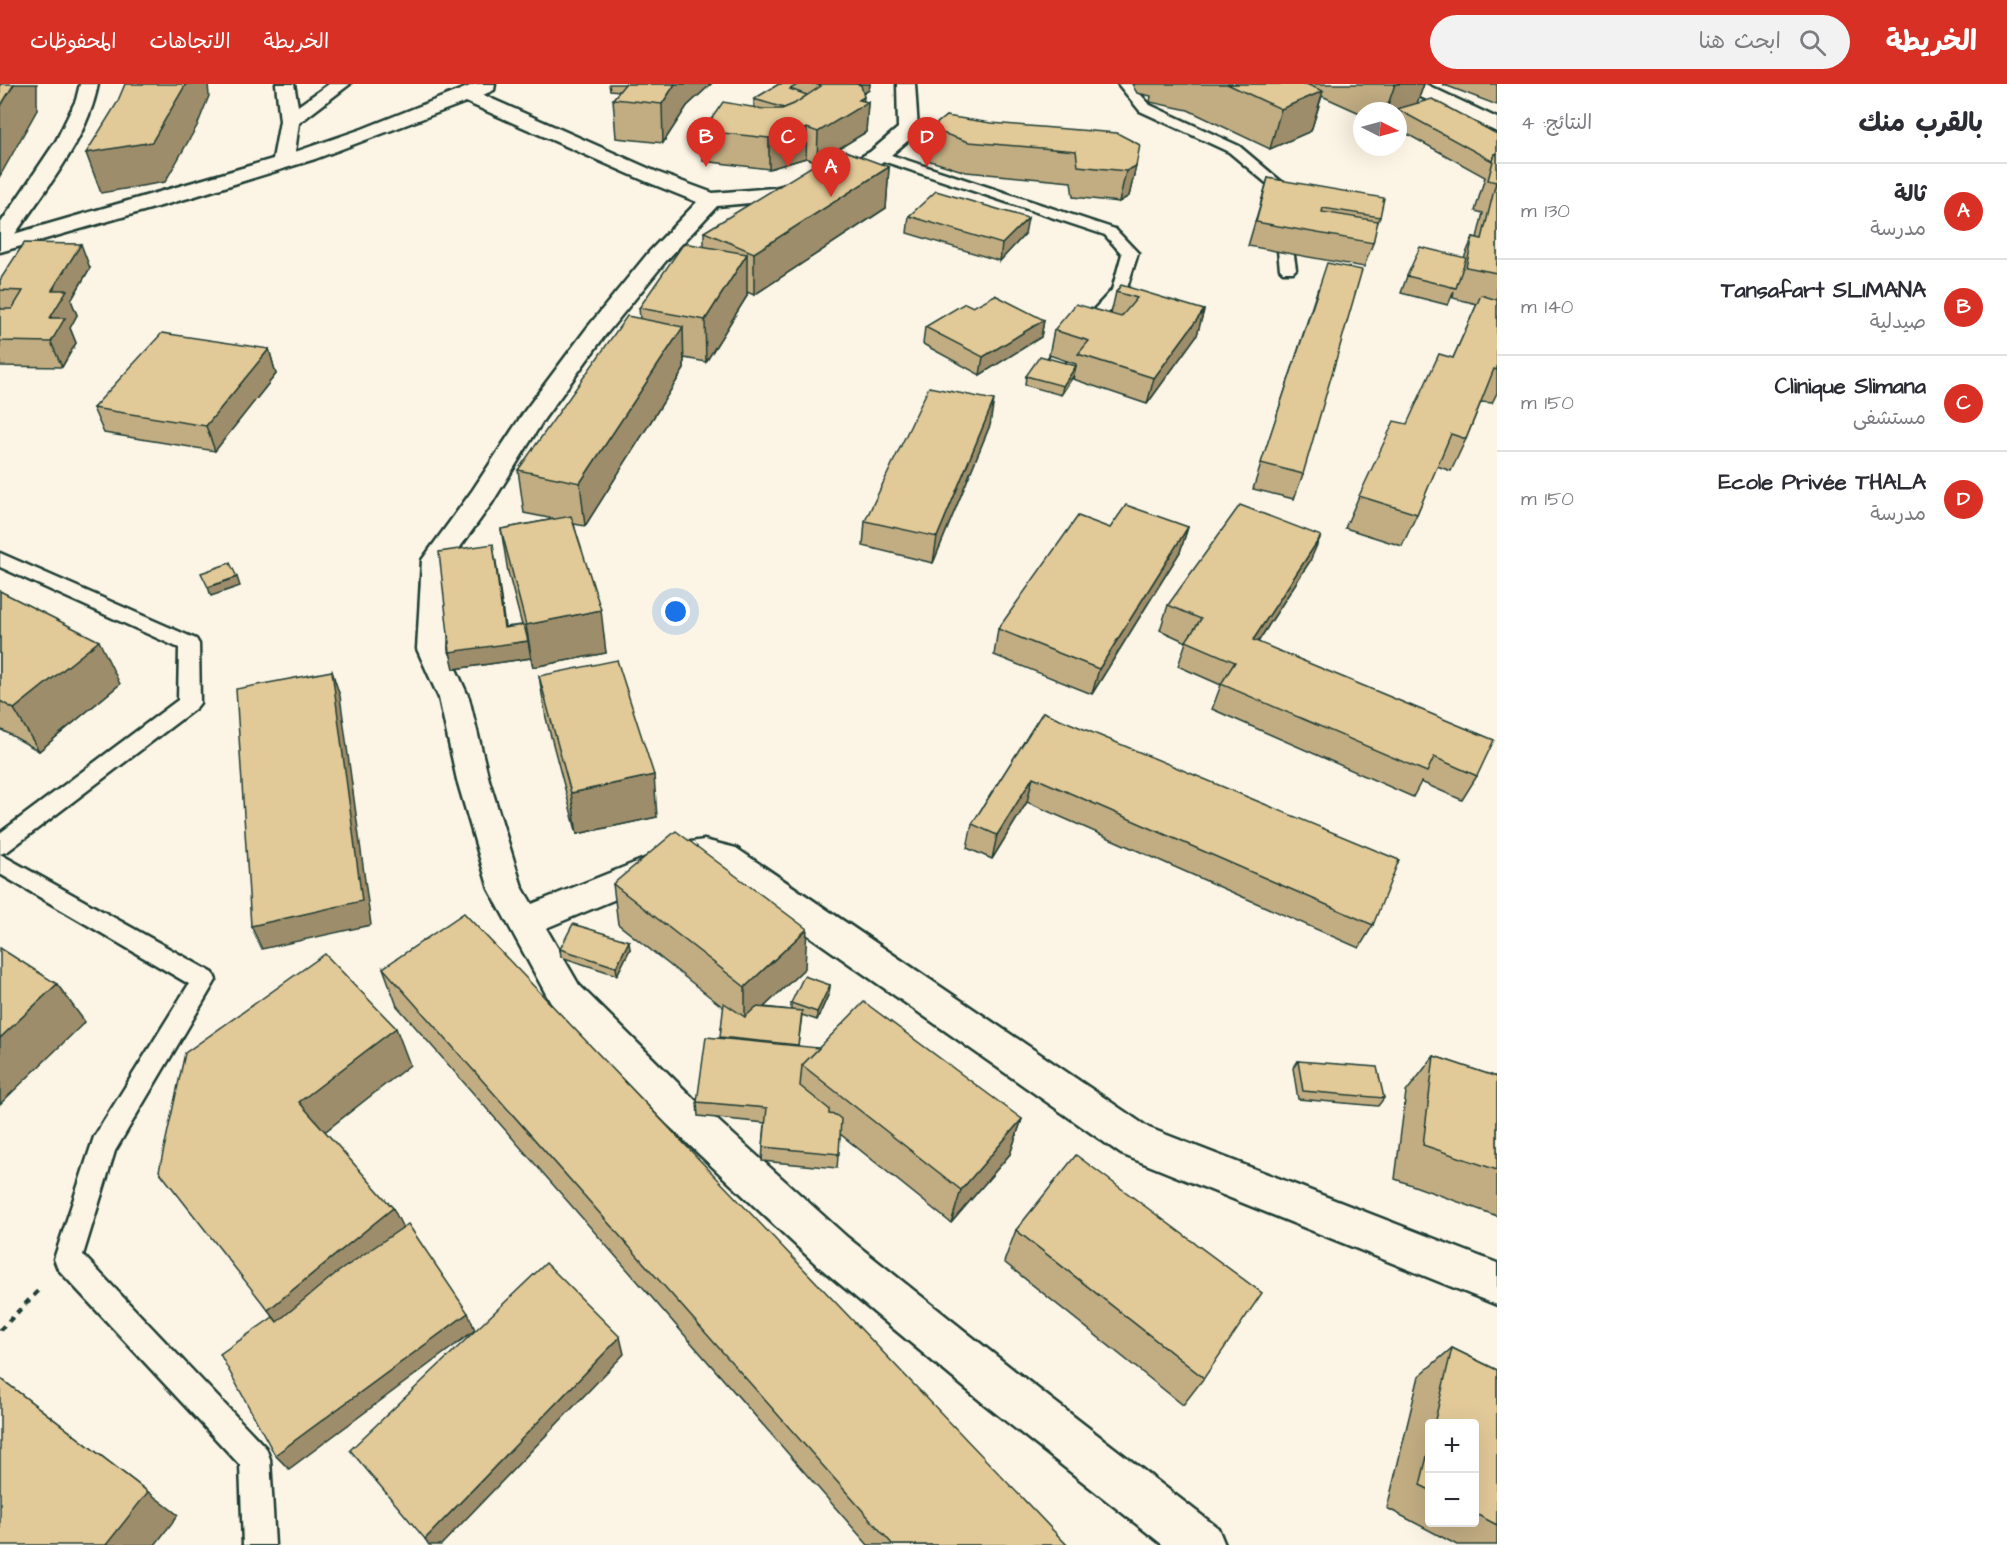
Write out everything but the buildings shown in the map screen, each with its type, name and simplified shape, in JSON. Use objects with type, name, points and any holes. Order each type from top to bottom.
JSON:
[{"type":"street","points":[[0,240],[74,128],[89,95],[89,84]]},
{"type":"street","points":[[283,161],[290,121],[285,84]]},
{"type":"street","points":[[290,121],[341,84]]},
{"type":"street","points":[[0,245],[171,197],[283,161],[361,135],[479,89],[652,177],[711,200],[769,196],[828,182],[872,161],[908,130],[906,84]]},
{"type":"street","points":[[1408,84],[1443,98],[1497,126]]},
{"type":"street","points":[[711,200],[657,257],[595,333],[533,417],[482,497],[436,560],[432,649],[454,698],[473,780],[506,889],[566,996],[689,1120],[832,1251],[999,1387],[1201,1545]]},
{"type":"street","points":[[525,922],[684,856],[704,853],[724,858],[1135,1141],[1497,1284]]},
{"type":"lane","points":[[1124,84],[1145,108],[1234,149],[1278,186],[1288,269]]},
{"type":"lane","points":[[879,155],[1110,232],[1131,253],[1119,291],[1044,374]]},
{"type":"lane","points":[[0,559],[189,644],[189,703],[0,845]]},
{"type":"lane","points":[[0,863],[204,980],[103,1146],[68,1259],[255,1459],[260,1545]]},
{"type":"path","points":[[0,1330],[68,1259]]},
{"type":"place","name":"Tansafart SLIMANA","points":[[706,167]]},
{"type":"place","name":"Clinique Slimana","points":[[788,167]]},
{"type":"place","name":"Ecole Privée THALA","points":[[927,167]]},
{"type":"place","name":"ثالة","points":[[831,197]]}]
